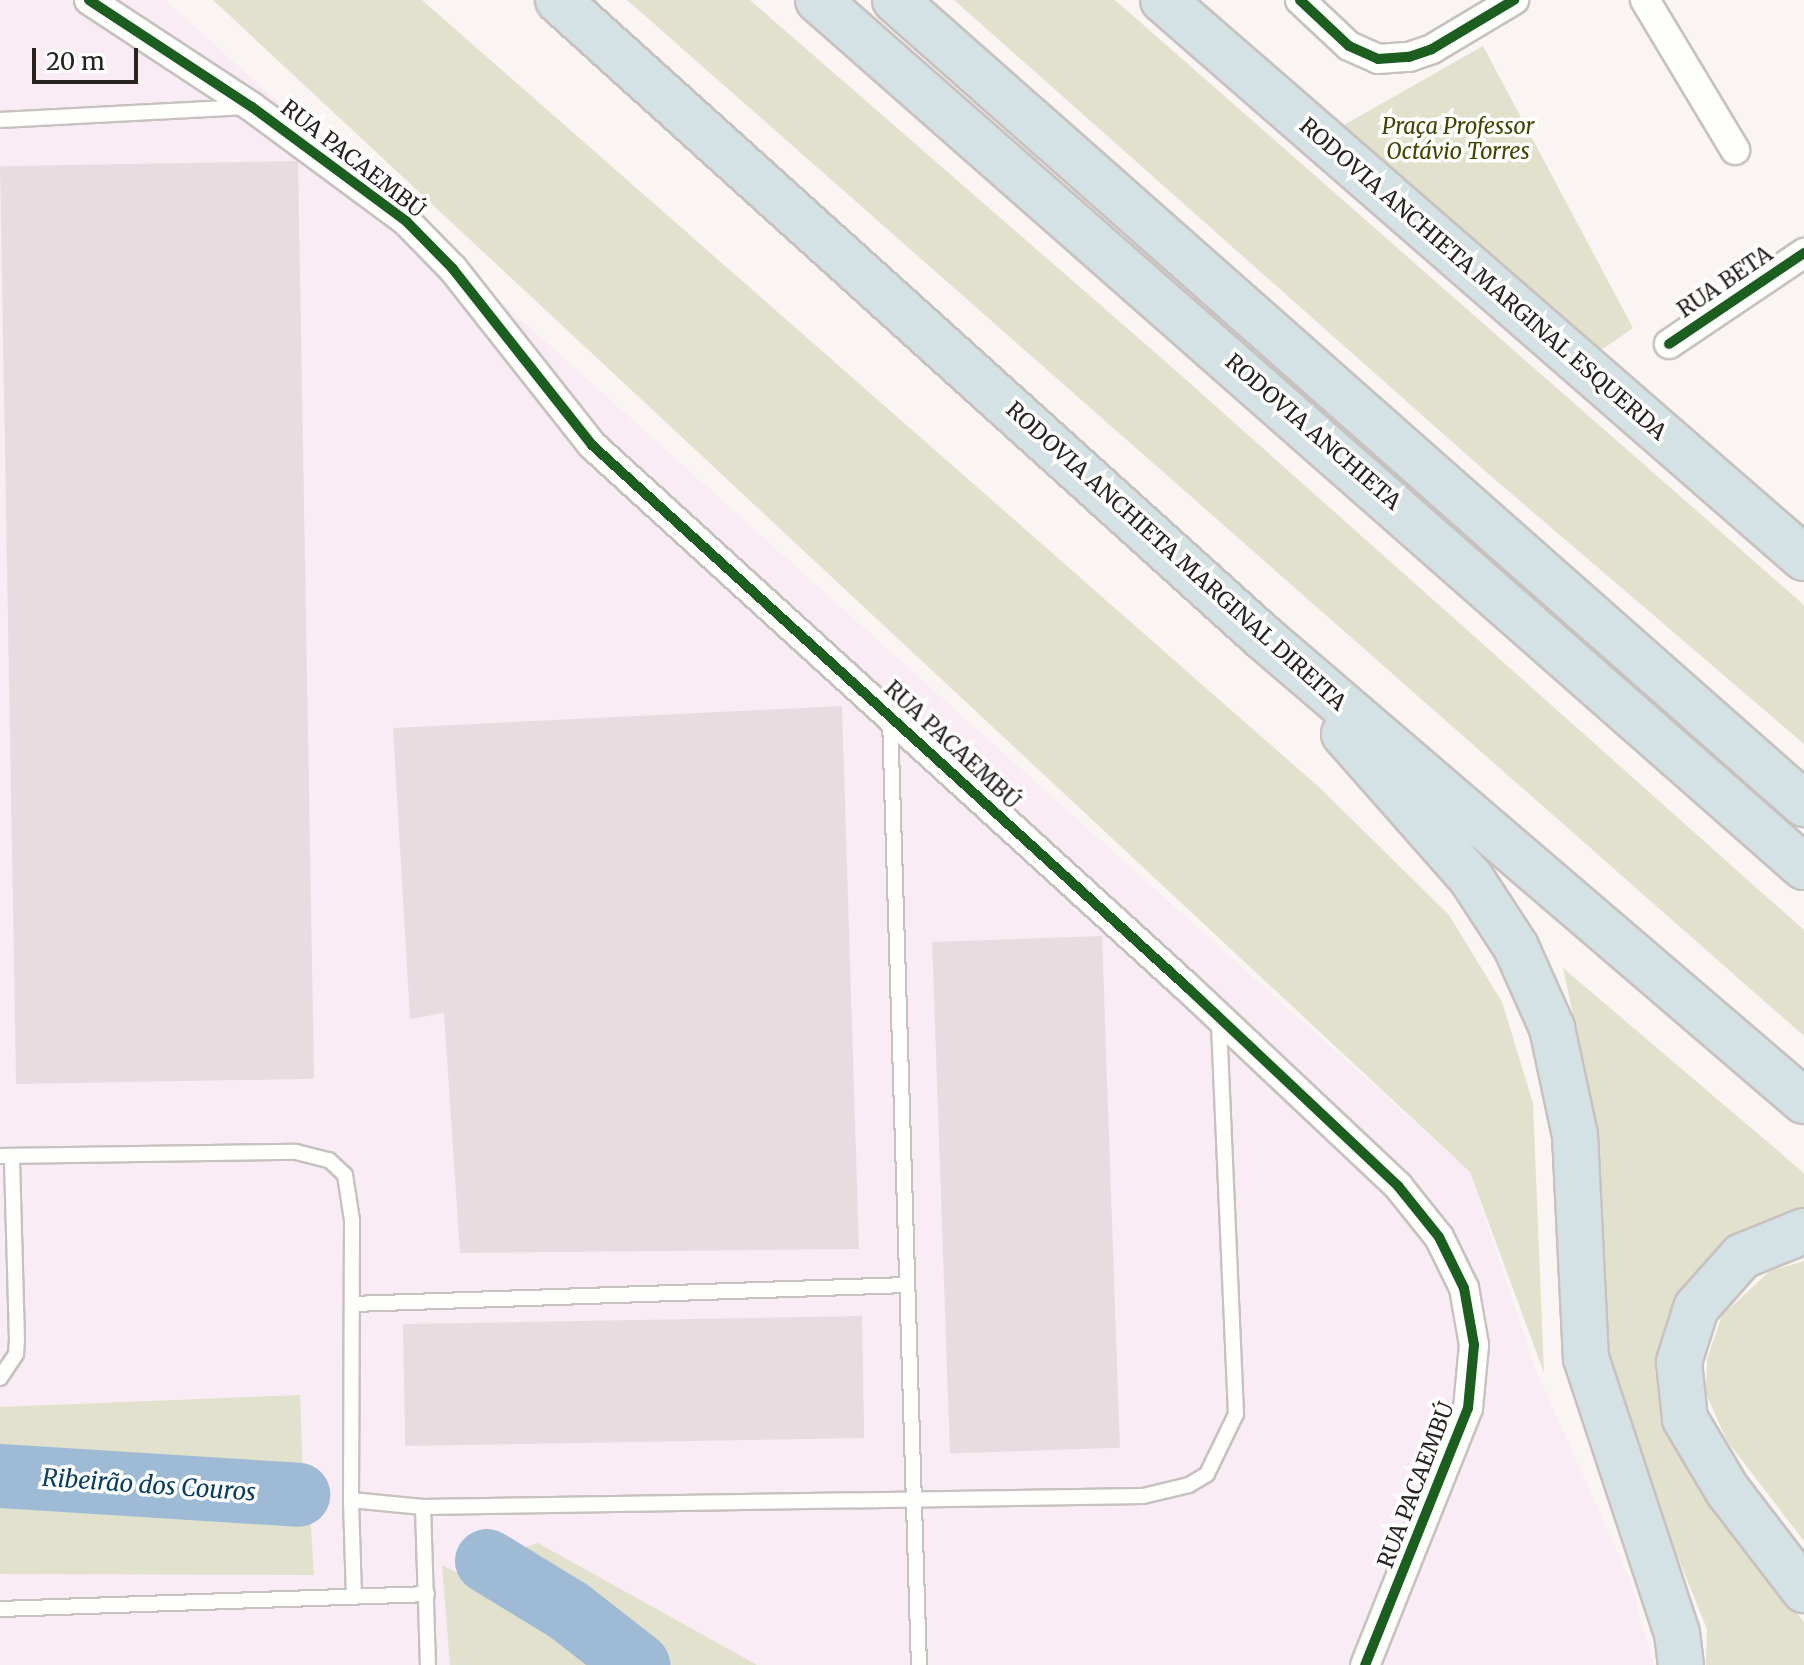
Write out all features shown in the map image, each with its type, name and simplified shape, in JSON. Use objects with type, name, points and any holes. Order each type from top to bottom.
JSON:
[{"type":"highway","name":"RODOVIA ANCHIETA MARGINAL DIREITA","points":[[558,0],[1263,637],[1804,1101]]},
{"type":"highway","name":"RODOVIA ANCHIETA","points":[[818,0],[1804,867]]},
{"type":"highway","name":"RODOVIA ANCHIETA","points":[[895,0],[1552,585],[1804,804]]},
{"type":"highway","name":"RODOVIA ANCHIETA MARGINAL ESQUERDA","points":[[1163,0],[1804,558]]},
{"type":"highway","points":[[1721,483],[1804,537]]},
{"type":"highway","points":[[1552,585],[1804,773]]},
{"type":"highway","points":[[1263,637],[1471,878],[1516,947],[1552,1028],[1575,1135],[1586,1358],[1677,1633],[1681,1665]]},
{"type":"highway","points":[[1804,1231],[1742,1256],[1696,1308],[1679,1362],[1685,1419],[1728,1491],[1804,1590]]},
{"type":"street","name":"RUA PACAEMBÚ","points":[[89,0],[252,107],[406,221],[453,269],[592,445],[890,714],[1398,1186],[1439,1237],[1464,1288],[1474,1345],[1468,1408],[1365,1665]]},
{"type":"street","points":[[1300,0],[1349,46],[1378,59],[1409,57],[1432,49],[1514,0]]},
{"type":"street","points":[[1645,0],[1735,150]]},
{"type":"street","name":"RUA BETA","points":[[1669,344],[1804,253]]},
{"type":"lane","points":[[0,120],[252,107]]},
{"type":"lane","points":[[890,714],[919,1665]]},
{"type":"lane","points":[[351,1500],[423,1507],[913,1496],[1143,1496],[1189,1485],[1207,1474],[1236,1414],[1219,1019]]},
{"type":"lane","points":[[0,1378],[16,1354],[17,1340],[6,1156],[296,1152],[329,1160],[345,1175],[352,1220],[351,1500],[354,1597]]},
{"type":"lane","points":[[352,1304],[907,1285]]},
{"type":"lane","points":[[423,1507],[428,1665]]},
{"type":"lane","points":[[0,1609],[427,1594]]},
{"type":"shaded area","points":[[0,0],[165,0],[1470,1172],[1535,1368],[1631,1582],[1653,1665],[0,1665]]},
{"type":"green space","points":[[213,0],[422,0],[1320,788],[1449,915],[1502,1002],[1533,1103],[1544,1373],[1470,1172]]},
{"type":"green space","points":[[627,0],[750,0],[1174,369],[1804,930],[1804,1036]]},
{"type":"green space","points":[[954,0],[1115,0],[1804,605],[1804,744],[1485,471]]},
{"type":"green space","name":"Praça Professor Octávio Torres","points":[[1483,46],[1633,328],[1594,355],[1344,125]]},
{"type":"green space","points":[[1563,968],[1804,1173],[1804,1217],[1722,1252],[1692,1279],[1667,1317],[1655,1370],[1668,1432],[1700,1489],[1804,1622],[1804,1665],[1706,1665],[1707,1629],[1613,1398],[1597,1268],[1596,1124]]},
{"type":"green space","points":[[1804,1261],[1804,1541],[1727,1441],[1706,1394],[1707,1359],[1722,1315],[1770,1271]]},
{"type":"green space","points":[[300,1395],[303,1481],[0,1460],[0,1407]]},
{"type":"green space","points":[[0,1493],[310,1513],[314,1575],[0,1574]]},
{"type":"green space","points":[[538,1543],[757,1665],[659,1665],[580,1603],[501,1555]]},
{"type":"green space","points":[[442,1565],[566,1628],[614,1665],[450,1665]]},
{"type":"building","points":[[298,161],[314,1079],[16,1084],[0,166]]},
{"type":"building","points":[[842,706],[859,1249],[460,1253],[444,1013],[410,1019],[393,728]]},
{"type":"building","points":[[1102,936],[1120,1448],[950,1454],[932,942]]},
{"type":"building","points":[[862,1316],[864,1438],[405,1446],[403,1324]]},
{"type":"waterway","name":"Ribeirão dos Couros","points":[[0,1476],[298,1495]]},
{"type":"waterway","name":"Ribeirão dos Couros","points":[[487,1561],[569,1611],[638,1665]]},
{"type":"cycle path","points":[[89,0],[252,107],[406,221],[453,269],[592,445],[1188,988],[1398,1186],[1439,1237],[1464,1288],[1474,1345],[1468,1408],[1365,1665]]},
{"type":"cycle path","points":[[1300,0],[1349,46],[1378,59],[1409,57],[1432,49],[1514,0]]},
{"type":"cycle path","points":[[1669,344],[1804,253]]}]
